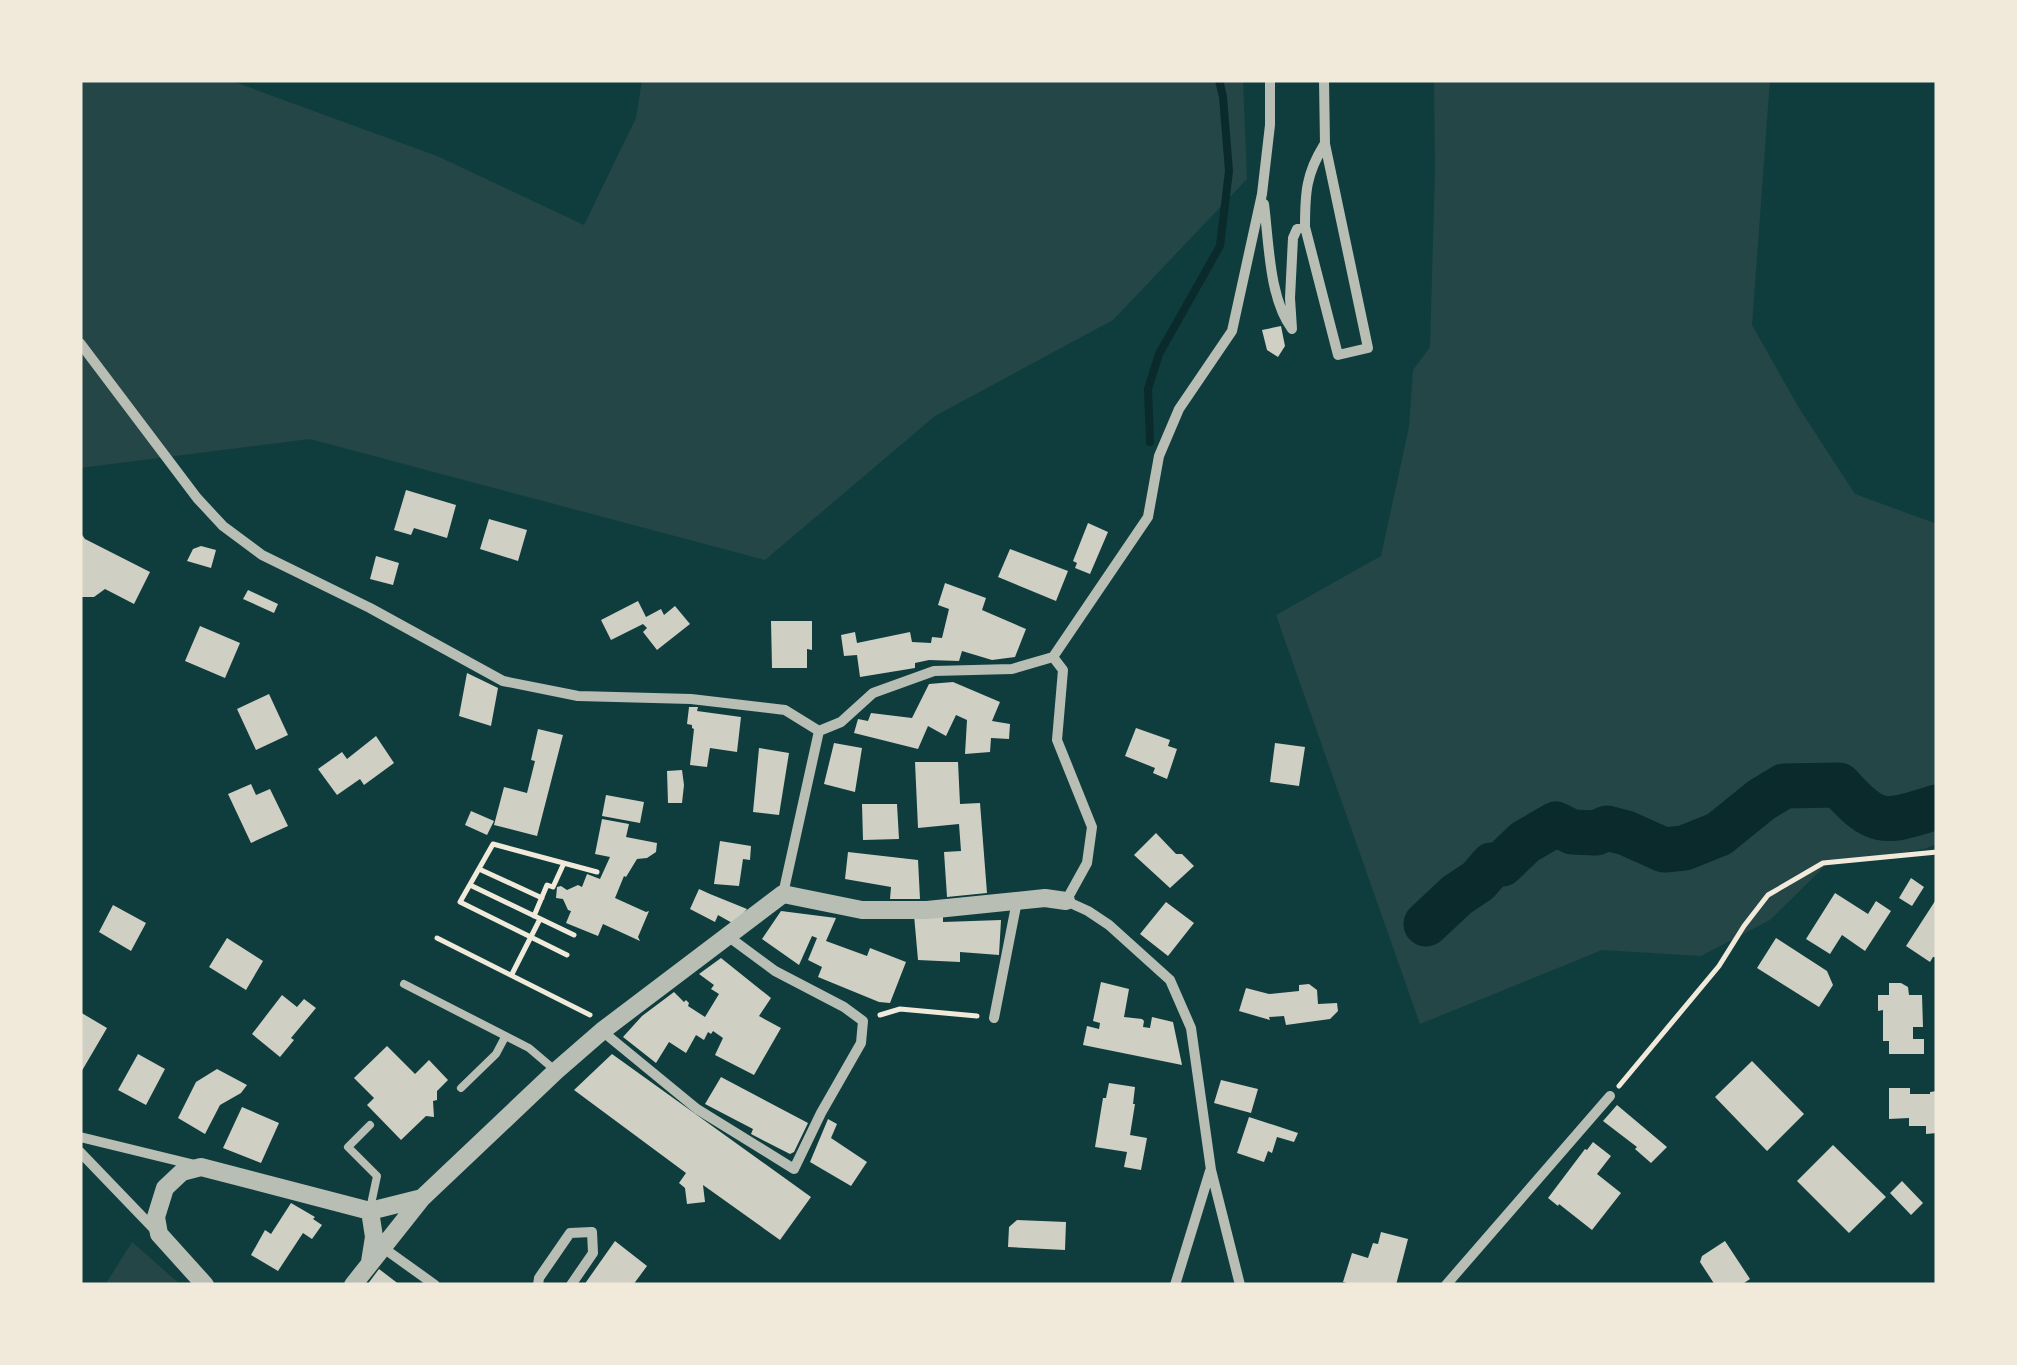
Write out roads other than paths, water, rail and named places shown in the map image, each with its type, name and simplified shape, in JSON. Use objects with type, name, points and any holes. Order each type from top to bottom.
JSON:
[{"type":"street","points":[[820,731],[841,722],[873,692],[934,672],[1012,669],[1053,658],[1148,517],[1159,456],[1179,409],[1232,331],[1262,194],[1270,125],[1270,80]]},
{"type":"street","points":[[1324,80],[1325,144],[1368,348],[1338,355],[1306,227],[1305,193],[1314,160],[1325,144]]},
{"type":"street","points":[[1262,194],[1276,292],[1282,316],[1292,329],[1293,238],[1297,229],[1306,227]]},
{"type":"street","points":[[80,343],[197,498],[222,526],[262,555],[504,680],[578,696],[691,699],[786,710],[820,731]]},
{"type":"street","points":[[1053,658],[1063,670],[1057,740],[1092,827],[1087,863],[1066,901]]},
{"type":"street","points":[[353,1285],[422,1198],[556,1071],[598,1023],[729,937],[783,894],[820,731]]},
{"type":"street","points":[[783,894],[862,910],[927,910],[1045,898],[1066,901],[1109,925],[1170,980],[1191,1028],[1211,1170],[1240,1285]]},
{"type":"street","points":[[994,1018],[1017,901]]},
{"type":"street","points":[[598,1023],[698,1109],[794,1169],[860,1043],[862,1021],[844,1007],[775,971],[729,937]]},
{"type":"street","points":[[1446,1285],[1610,1096]]},
{"type":"street","points":[[80,1136],[370,1211],[422,1198]]},
{"type":"street","points":[[80,1152],[205,1285]]},
{"type":"street","points":[[158,1234],[156,1217],[165,1188],[182,1172],[201,1167]]},
{"type":"street","points":[[1175,1285],[1211,1170]]},
{"type":"street","points":[[370,1211],[376,1255]]},
{"type":"street","points":[[538,1285],[538,1278],[570,1233],[592,1232],[594,1253],[572,1285]]},
{"type":"street","points":[[376,1255],[436,1285]]},
{"type":"lane","points":[[404,984],[528,1048],[556,1071]]},
{"type":"lane","points":[[461,1088],[496,1054],[506,1037]]},
{"type":"lane","points":[[370,1125],[348,1147],[377,1176],[370,1211]]},
{"type":"waterway","points":[[1150,442],[1148,389],[1159,354],[1220,246],[1229,171],[1219,80]]},
{"type":"waterway","points":[[1426,924],[1492,865],[1502,864],[1525,842],[1556,824],[1572,832],[1596,833],[1607,828],[1664,850],[1684,848],[1719,834],[1784,786],[1839,785],[1863,809],[1883,818],[1937,807]]}]
